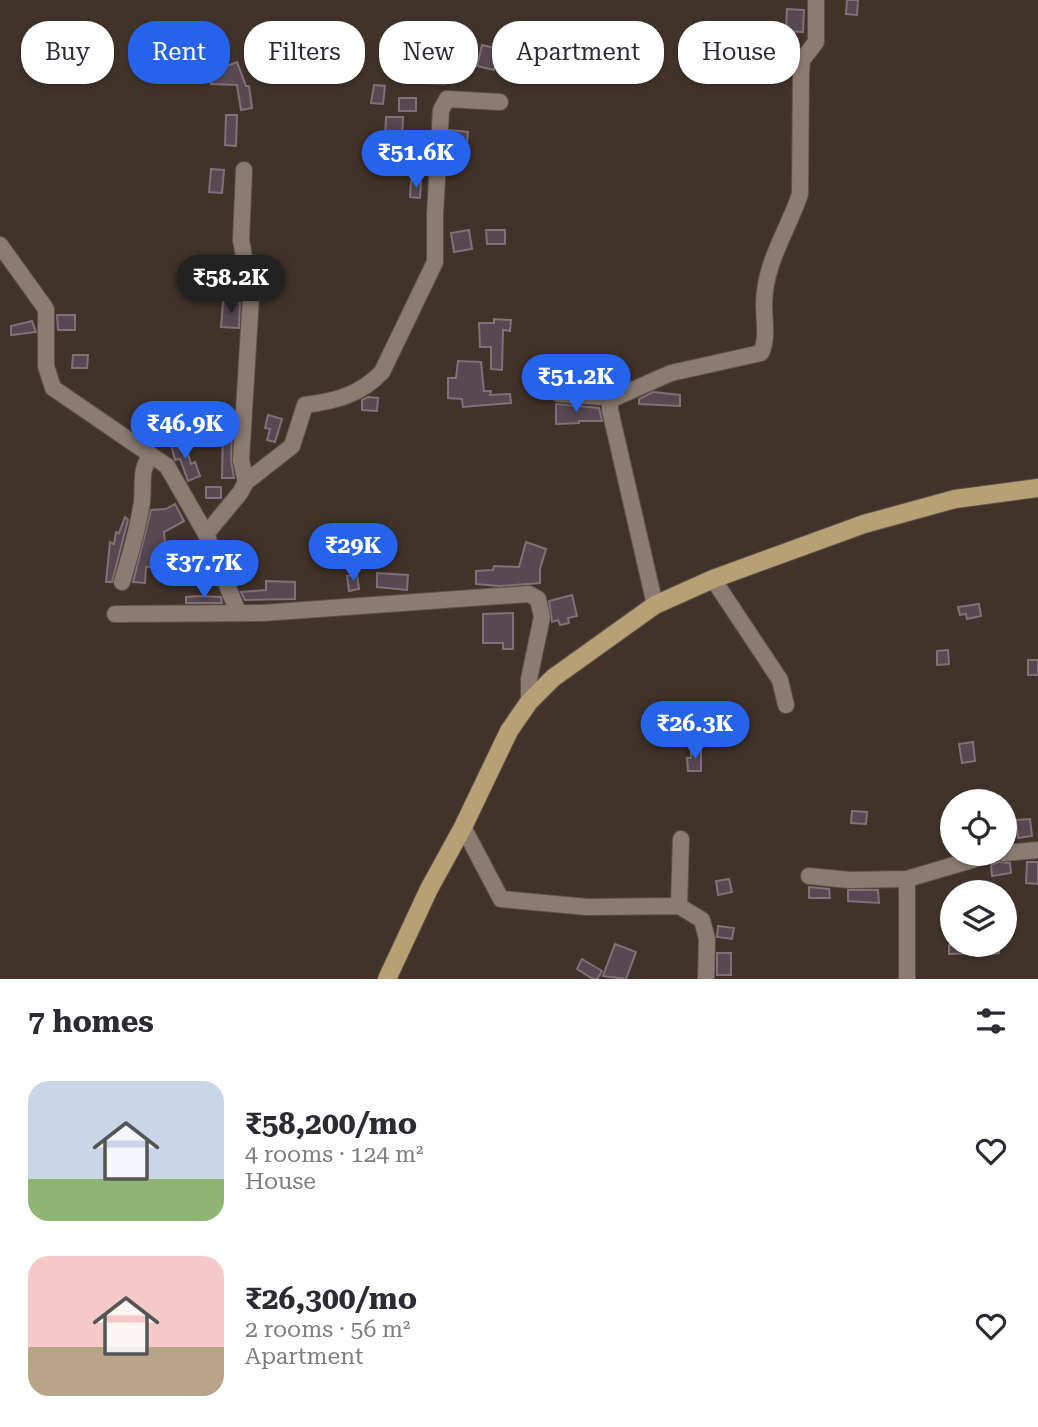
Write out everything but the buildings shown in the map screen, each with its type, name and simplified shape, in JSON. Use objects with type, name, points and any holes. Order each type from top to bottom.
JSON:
[{"type":"main road","points":[[387,979],[509,731],[529,702],[554,678],[655,605],[713,579],[864,524],[955,499],[1038,488]]},
{"type":"street","points":[[559,394],[603,397],[610,400],[671,373],[761,353],[765,346],[764,301],[772,258],[800,194],[802,60],[816,42],[816,0]]},
{"type":"street","points":[[206,534],[246,482],[292,446],[306,405],[339,400],[371,383],[382,372],[435,262],[441,110],[447,99],[500,102]]},
{"type":"street","points":[[244,170],[241,240],[251,296],[241,460],[246,482]]},
{"type":"street","points":[[0,245],[46,309],[46,366],[53,388],[167,466],[206,534],[238,612]]},
{"type":"street","points":[[610,400],[610,410],[655,605]]},
{"type":"street","points":[[122,582],[133,549],[142,501],[143,467],[151,455]]},
{"type":"street","points":[[713,579],[780,680],[786,705]]},
{"type":"street","points":[[115,614],[262,613],[529,594],[538,599],[542,617],[529,679],[529,702]]},
{"type":"street","points":[[463,827],[501,899],[587,906],[679,905],[702,920],[707,939],[706,979]]},
{"type":"street","points":[[679,905],[681,839]]},
{"type":"street","points":[[1017,852],[1038,850]]},
{"type":"street","points":[[809,876],[849,880],[906,879],[951,866]]},
{"type":"street","points":[[906,879],[907,979]]}]
